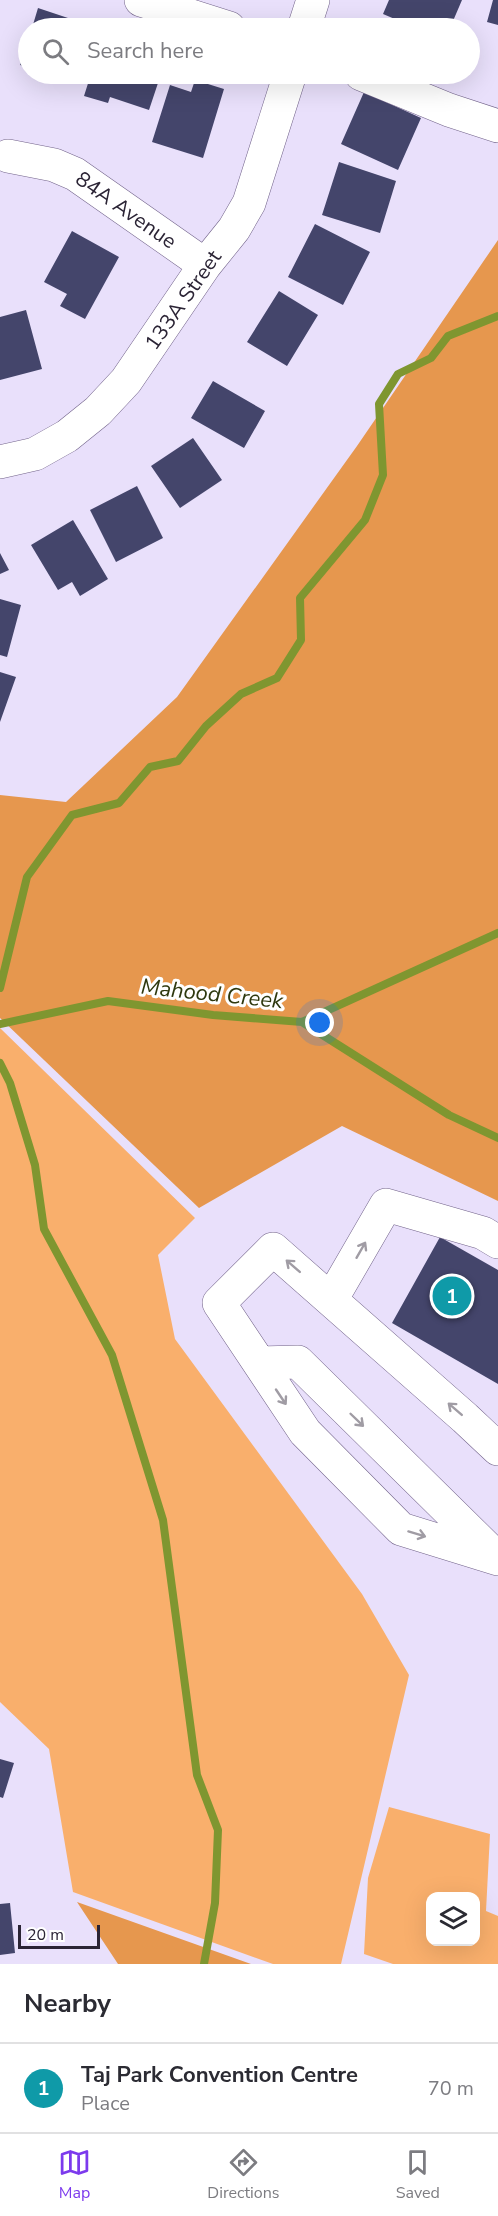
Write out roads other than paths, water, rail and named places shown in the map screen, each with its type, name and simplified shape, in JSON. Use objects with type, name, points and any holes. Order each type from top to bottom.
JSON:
[{"type":"street","points":[[141,0],[198,18]]},
{"type":"street","points":[[307,18],[313,0]]},
{"type":"street","name":"133A Street","points":[[0,462],[35,454],[67,436],[98,411],[126,381],[205,265],[234,229],[249,203],[287,84]]},
{"type":"street","points":[[384,84],[448,110],[498,126]]},
{"type":"street","name":"84A Avenue","points":[[8,156],[54,165],[75,174],[205,265]]},
{"type":"street","points":[[331,1300],[386,1205],[483,1233],[498,1242]]},
{"type":"street","points":[[498,1449],[273,1249],[219,1303],[305,1432],[401,1529],[498,1559]]},
{"type":"street","points":[[259,1363],[298,1362],[498,1559]]},
{"type":"waterway","points":[[0,988],[27,877],[72,815],[119,803],[150,767],[178,761],[206,726],[241,694],[277,678],[301,640],[300,598],[365,520],[383,475],[379,404],[398,374],[431,358],[448,336],[498,316]]},
{"type":"waterway","points":[[302,1022],[498,933]]},
{"type":"waterway","name":"Mahood Creek","points":[[0,1024],[108,1001],[213,1015],[302,1022],[449,1115],[498,1138]]},
{"type":"waterway","points":[[0,1063],[10,1083],[35,1165],[44,1229],[112,1355],[163,1520],[197,1775],[218,1830],[215,1903],[204,1964]]},
{"type":"place","name":"Taj Park Convention Centre","points":[[452,1296]]}]
